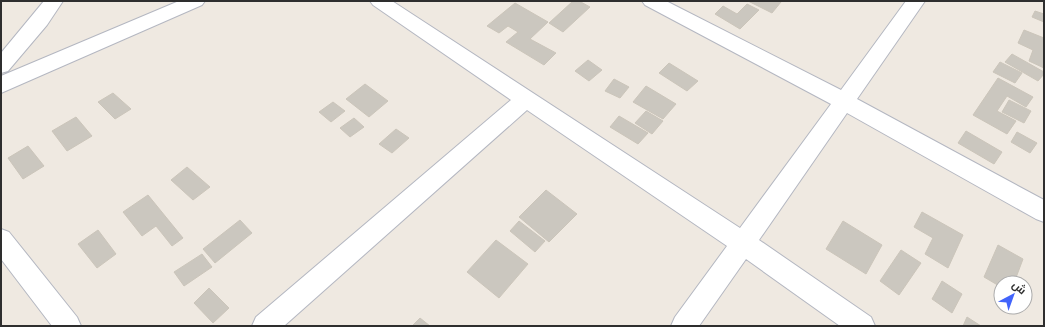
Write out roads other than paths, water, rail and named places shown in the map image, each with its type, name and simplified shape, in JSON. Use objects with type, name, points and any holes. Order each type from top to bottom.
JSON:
[{"type":"street","points":[[1,66],[54,1]]},
{"type":"street","points":[[1,85],[196,1]]},
{"type":"street","points":[[379,1],[743,243],[862,326]]},
{"type":"street","points":[[651,1],[844,102],[1044,212]]},
{"type":"street","points":[[684,326],[916,1]]},
{"type":"street","points":[[265,326],[526,99]]},
{"type":"street","points":[[1,240],[68,326]]}]
